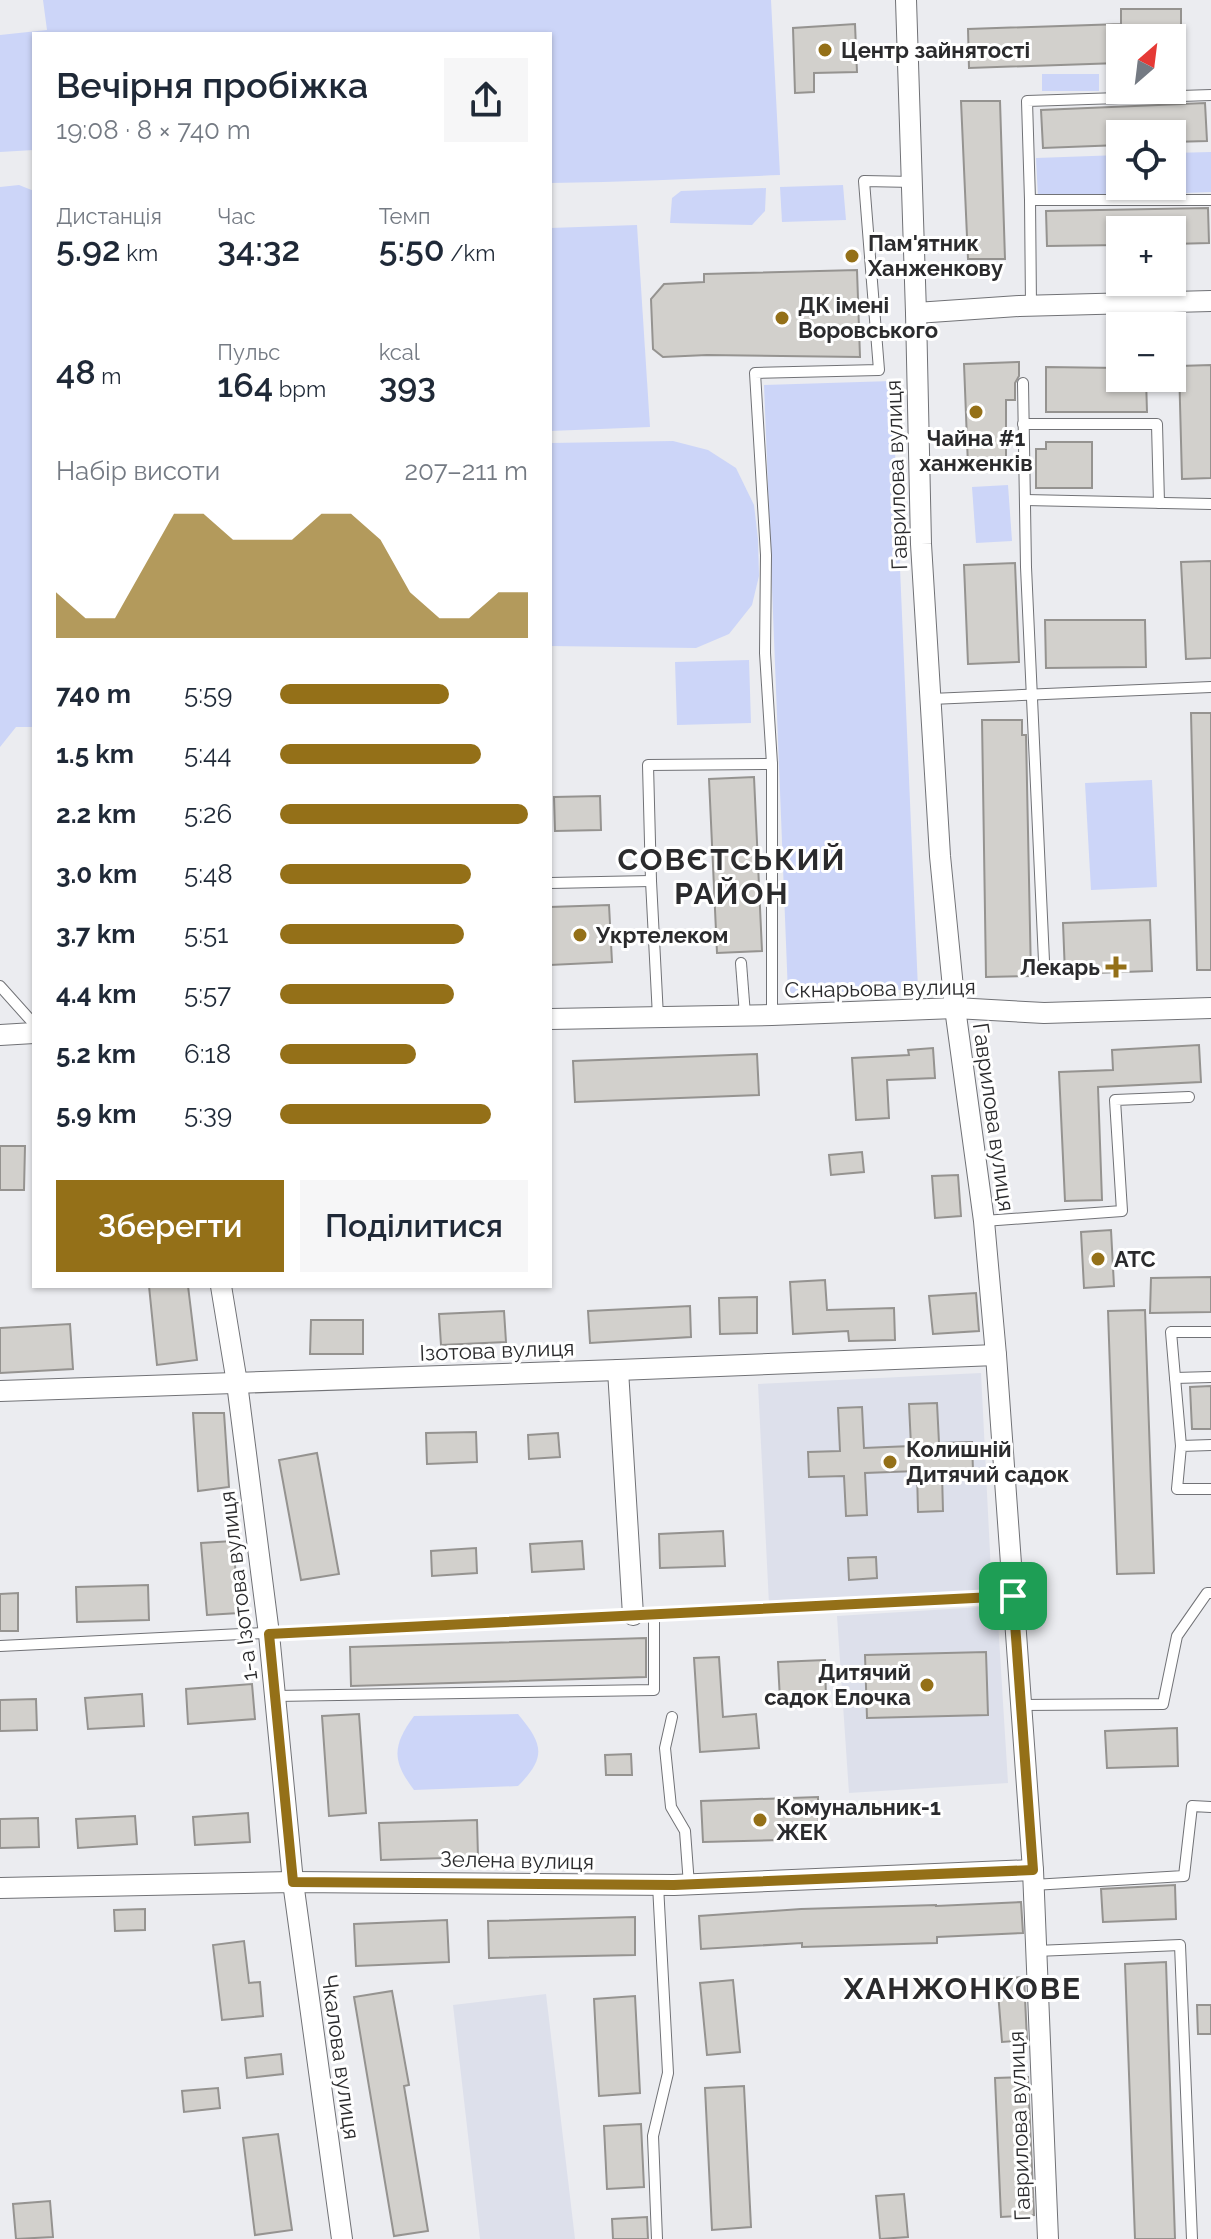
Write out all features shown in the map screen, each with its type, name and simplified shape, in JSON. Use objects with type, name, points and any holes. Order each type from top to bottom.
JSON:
[{"type":"street","name":"Гаврилова вулиця","points":[[906,0],[921,544],[940,856],[955,1008],[984,1221],[996,1355],[1033,1878],[1048,2239]]},
{"type":"street","points":[[916,313],[1211,301]]},
{"type":"street","name":"Скнарьова вулиця","points":[[552,1019],[955,1008],[1044,1013],[1211,1008]]},
{"type":"street","points":[[0,1035],[32,1033]]},
{"type":"street","name":"1-а Ізотова вулиця","points":[[221,1288],[237,1383],[269,1634],[293,1882]]},
{"type":"street","name":"Ізотова вулиця","points":[[0,1391],[996,1355]]},
{"type":"street","points":[[618,1370],[644,1615]]},
{"type":"street","name":"Зелена вулиця","points":[[0,1888],[293,1882],[689,1885],[1033,1878]]},
{"type":"street","name":"Чкалова вулиця","points":[[293,1882],[342,2239]]},
{"type":"lane","points":[[1031,306],[1027,101],[1211,95]]},
{"type":"lane","points":[[772,1015],[772,764],[765,653],[766,555],[755,373],[879,370],[864,181],[913,182]]},
{"type":"lane","points":[[1030,200],[1211,200]]},
{"type":"lane","points":[[1023,383],[1031,694],[1044,961]]},
{"type":"lane","points":[[1023,424],[1157,424],[1159,503]]},
{"type":"lane","points":[[1025,500],[1211,504]]},
{"type":"lane","points":[[931,699],[1211,687]]},
{"type":"lane","points":[[658,1017],[648,765],[772,764]]},
{"type":"lane","points":[[552,883],[651,881]]},
{"type":"lane","points":[[741,963],[745,1015]]},
{"type":"lane","points":[[0,986],[32,1022]]},
{"type":"lane","points":[[984,1221],[1122,1211],[1115,1100],[1189,1097]]},
{"type":"lane","points":[[1211,1332],[1171,1332],[1181,1446],[1177,1489],[1211,1489]]},
{"type":"lane","points":[[1175,1378],[1211,1377]]},
{"type":"lane","points":[[1181,1446],[1211,1445]]},
{"type":"lane","points":[[1021,1705],[1163,1704],[1177,1636],[1207,1593],[1211,1593]]},
{"type":"lane","points":[[0,1646],[1013,1596]]},
{"type":"lane","points":[[275,1696],[654,1690],[644,1615]]},
{"type":"lane","points":[[672,1717],[665,1748],[671,1807],[685,1831],[689,1885]]},
{"type":"lane","points":[[1033,1878],[1184,1876],[1192,1806],[1211,1807]]},
{"type":"lane","points":[[657,2239],[653,2136],[668,2073],[658,1885]]},
{"type":"lane","points":[[1036,1951],[1180,1945],[1192,2239]]},
{"type":"shaded area","points":[[43,0],[771,0],[780,175],[552,183],[552,32],[32,32],[32,150],[0,152],[0,35],[47,30]]},
{"type":"shaded area","points":[[1042,74],[1099,74],[1099,91],[1042,91]]},
{"type":"shaded area","points":[[1211,152],[1211,192],[1186,193],[1186,153]]},
{"type":"shaded area","points":[[1106,156],[1106,196],[1038,198],[1036,158]]},
{"type":"shaded area","points":[[19,185],[32,190],[32,727],[16,727],[0,747],[0,187]]},
{"type":"shaded area","points":[[843,185],[846,220],[782,222],[780,187]]},
{"type":"shaded area","points":[[766,188],[765,211],[752,225],[670,223],[672,198],[681,191]]},
{"type":"shaded area","points":[[637,225],[650,427],[552,431],[552,228]]},
{"type":"shaded area","points":[[892,381],[918,989],[788,994],[764,385]]},
{"type":"shaded area","points":[[673,441],[708,450],[736,468],[754,505],[759,576],[752,605],[729,634],[696,648],[552,646],[552,443]]},
{"type":"shaded area","points":[[1008,485],[1012,541],[976,543],[972,487]]},
{"type":"shaded area","points":[[749,660],[751,723],[677,725],[675,662]]},
{"type":"shaded area","points":[[1152,780],[1157,887],[1091,890],[1085,783]]},
{"type":"shaded area","points":[[981,1373],[992,1593],[769,1604],[758,1384]]},
{"type":"shaded area","points":[[997,1606],[1008,1783],[849,1793],[837,1616]]},
{"type":"shaded area","points":[[518,1714],[533,1734],[538,1750],[534,1767],[518,1786],[414,1790],[407,1780],[398,1753],[402,1736],[414,1716]]},
{"type":"shaded area","points":[[546,1994],[575,2239],[480,2239],[453,2005]]},
{"type":"building","points":[[1121,9],[1181,9],[1181,24],[1121,24]]},
{"type":"building","name":"Центр зайнятості","points":[[855,24],[857,72],[814,73],[814,92],[795,93],[793,28]]},
{"type":"building","points":[[1106,24],[1106,63],[969,68],[968,29]]},
{"type":"building","points":[[961,101],[1000,101],[1005,259],[968,259]]},
{"type":"building","points":[[1205,103],[1207,141],[1186,142],[1186,120],[1106,120],[1106,146],[1043,148],[1041,110]]},
{"type":"building","points":[[1208,208],[1209,243],[1186,244],[1186,216],[1106,216],[1106,245],[1047,246],[1046,211]]},
{"type":"building","name":"ДК імені Воровського","points":[[857,270],[860,357],[663,357],[653,349],[651,299],[664,284],[704,282],[704,274]]},
{"type":"building","points":[[1019,362],[1015,400],[1006,400],[1006,465],[968,466],[964,364]]},
{"type":"building","points":[[1211,365],[1211,478],[1182,479],[1180,392],[1186,392],[1186,366]]},
{"type":"building","points":[[1046,367],[1106,368],[1106,392],[1146,392],[1147,412],[1046,412]]},
{"type":"building","points":[[1046,442],[1092,442],[1092,488],[1036,488],[1036,449],[1046,449]]},
{"type":"building","points":[[1211,561],[1211,658],[1186,659],[1181,562]]},
{"type":"building","points":[[1015,563],[1019,662],[968,664],[964,565]]},
{"type":"building","points":[[1045,620],[1145,620],[1146,667],[1046,668]]},
{"type":"building","points":[[1191,713],[1211,713],[1211,970],[1197,970]]},
{"type":"building","points":[[982,720],[1022,720],[1022,735],[1026,735],[1031,976],[986,977]]},
{"type":"building","points":[[754,777],[762,951],[717,953],[709,779]]},
{"type":"building","points":[[600,796],[601,830],[555,831],[554,797]]},
{"type":"building","name":"Укртелеком","points":[[609,905],[612,962],[552,965],[552,907]]},
{"type":"building","points":[[1150,920],[1152,971],[1065,974],[1063,923]]},
{"type":"building","points":[[1199,1045],[1201,1082],[1098,1087],[1102,1200],[1065,1201],[1059,1072],[1113,1070],[1112,1050]]},
{"type":"building","points":[[933,1048],[935,1078],[887,1080],[889,1118],[856,1120],[852,1058],[909,1055],[908,1050]]},
{"type":"building","points":[[757,1054],[759,1095],[575,1102],[573,1061]]},
{"type":"building","points":[[0,1146],[25,1146],[24,1190],[0,1190]]},
{"type":"building","points":[[862,1152],[864,1172],[831,1175],[829,1155]]},
{"type":"building","points":[[958,1175],[961,1216],[935,1218],[932,1176]]},
{"type":"building","name":"АТС","points":[[1111,1230],[1114,1286],[1084,1288],[1081,1232]]},
{"type":"building","points":[[1211,1277],[1211,1312],[1150,1313],[1151,1278]]},
{"type":"building","points":[[825,1280],[827,1310],[894,1308],[895,1340],[849,1341],[848,1331],[793,1334],[790,1282]]},
{"type":"building","points":[[149,1288],[188,1288],[197,1360],[157,1365]]},
{"type":"building","points":[[976,1293],[979,1331],[933,1334],[929,1296]]},
{"type":"building","points":[[757,1297],[757,1333],[720,1334],[719,1298]]},
{"type":"building","points":[[690,1306],[691,1337],[590,1343],[588,1311]]},
{"type":"building","points":[[1145,1310],[1154,1573],[1117,1574],[1108,1311]]},
{"type":"building","points":[[504,1311],[506,1342],[441,1345],[439,1314]]},
{"type":"building","points":[[311,1320],[363,1320],[363,1354],[310,1354]]},
{"type":"building","points":[[70,1324],[73,1369],[0,1373],[0,1328]]},
{"type":"building","points":[[1211,1386],[1211,1429],[1192,1429],[1190,1387]]},
{"type":"building","name":"Колишній Дитячий садок","points":[[937,1403],[939,1443],[972,1442],[973,1471],[942,1473],[943,1511],[918,1512],[917,1471],[865,1473],[867,1515],[846,1516],[844,1476],[809,1477],[808,1452],[840,1451],[838,1408],[862,1407],[864,1448],[911,1446],[909,1404]]},
{"type":"building","points":[[193,1413],[224,1413],[229,1487],[198,1491]]},
{"type":"building","points":[[476,1432],[477,1462],[427,1464],[426,1433]]},
{"type":"building","points":[[558,1433],[560,1457],[529,1459],[528,1435]]},
{"type":"building","points":[[317,1453],[339,1574],[301,1580],[279,1460]]},
{"type":"building","points":[[723,1531],[725,1566],[660,1568],[659,1534]]},
{"type":"building","points":[[233,1541],[239,1613],[207,1615],[201,1543]]},
{"type":"building","points":[[582,1541],[584,1569],[532,1572],[530,1544]]},
{"type":"building","points":[[476,1548],[477,1573],[432,1576],[431,1551]]},
{"type":"building","points":[[876,1557],[877,1578],[849,1580],[848,1558]]},
{"type":"building","points":[[148,1585],[149,1620],[77,1622],[76,1587]]},
{"type":"building","points":[[18,1593],[18,1631],[0,1631],[0,1594]]},
{"type":"building","points":[[646,1638],[646,1677],[351,1686],[350,1647]]},
{"type":"building","name":"Дитячий садок Елочка","points":[[986,1652],[988,1715],[867,1718],[865,1655]]},
{"type":"building","points":[[719,1657],[723,1717],[756,1714],[759,1748],[700,1752],[694,1658]]},
{"type":"building","points":[[825,1660],[826,1698],[780,1700],[778,1662]]},
{"type":"building","points":[[252,1684],[255,1719],[188,1724],[186,1689]]},
{"type":"building","points":[[142,1694],[144,1726],[88,1729],[85,1698]]},
{"type":"building","points":[[36,1699],[37,1730],[0,1731],[0,1700]]},
{"type":"building","points":[[359,1714],[366,1813],[329,1816],[322,1716]]},
{"type":"building","points":[[1177,1728],[1178,1766],[1107,1768],[1105,1731]]},
{"type":"building","points":[[631,1754],[632,1775],[606,1775],[605,1755]]},
{"type":"building","name":"Комунальник-1 ЖЕК","points":[[818,1797],[819,1839],[703,1842],[701,1801]]},
{"type":"building","points":[[248,1813],[250,1842],[195,1845],[193,1817]]},
{"type":"building","points":[[135,1816],[137,1844],[78,1848],[76,1819]]},
{"type":"building","points":[[38,1818],[39,1847],[0,1848],[0,1819]]},
{"type":"building","points":[[477,1820],[478,1857],[381,1860],[379,1823]]},
{"type":"building","points":[[1175,1885],[1176,1919],[1103,1922],[1101,1889]]},
{"type":"building","points":[[1021,1902],[1023,1933],[937,1937],[937,1943],[802,1947],[802,1943],[701,1949],[699,1916],[801,1909]]},
{"type":"building","points":[[145,1909],[145,1930],[115,1931],[114,1910]]},
{"type":"building","points":[[635,1917],[635,1955],[489,1958],[488,1921]]},
{"type":"building","points":[[447,1920],[449,1962],[356,1966],[354,1924]]},
{"type":"building","points":[[244,1941],[249,1983],[260,1982],[263,2016],[222,2020],[213,1945]]},
{"type":"building","points":[[1166,1962],[1175,2239],[1135,2239],[1125,1964]]},
{"type":"building","points":[[1024,1977],[1027,2040],[1002,2042],[997,1979]]},
{"type":"building","points":[[733,1980],[740,2052],[707,2055],[700,1983]]},
{"type":"building","points":[[392,1991],[409,2085],[404,2086],[428,2231],[394,2236],[354,1997]]},
{"type":"building","points":[[635,1996],[640,2093],[599,2096],[594,1999]]},
{"type":"building","points":[[1197,2005],[1211,2005],[1211,2034],[1198,2034]]},
{"type":"building","points":[[281,2054],[283,2074],[247,2078],[245,2058]]},
{"type":"building","points":[[1028,2077],[1034,2215],[1001,2217],[995,2078]]},
{"type":"building","points":[[744,2086],[751,2227],[712,2230],[705,2088]]},
{"type":"building","points":[[218,2088],[220,2108],[184,2112],[182,2091]]},
{"type":"building","points":[[641,2124],[644,2187],[607,2189],[604,2126]]},
{"type":"building","points":[[278,2134],[292,2230],[255,2235],[243,2138]]},
{"type":"building","points":[[904,2194],[908,2237],[880,2239],[876,2196]]},
{"type":"building","points":[[50,2201],[53,2237],[16,2239],[13,2204]]},
{"type":"building","points":[[647,2217],[648,2239],[613,2239],[612,2219]]},
{"type":"place","name":"Центр зайнятості","points":[[825,50]]},
{"type":"place","name":"Пам'ятник Ханженкову","points":[[852,256]]},
{"type":"place","name":"ДК імені Воровського","points":[[782,318]]},
{"type":"place","name":"Чайна #1 ханженків","points":[[976,412]]},
{"type":"place","name":"Укртелеком","points":[[580,935]]},
{"type":"place","name":"Лекарь","points":[[1116,967]]},
{"type":"place","name":"АТС","points":[[1098,1259]]},
{"type":"place","name":"Колишній Дитячий садок","points":[[890,1462]]},
{"type":"place","name":"Дитячий садок Елочка","points":[[927,1685]]},
{"type":"place","name":"Комунальник-1 ЖЕК","points":[[760,1820]]},
{"type":"district","name":"СОВЄТСЬКИЙ РАЙОН","points":[[732,877]]},
{"type":"district","name":"ХАНЖОНКОВЕ","points":[[963,1989]]},
{"type":"route","points":[[1013,1596],[1033,1870],[674,1885],[293,1882],[269,1634],[1013,1596]]}]
